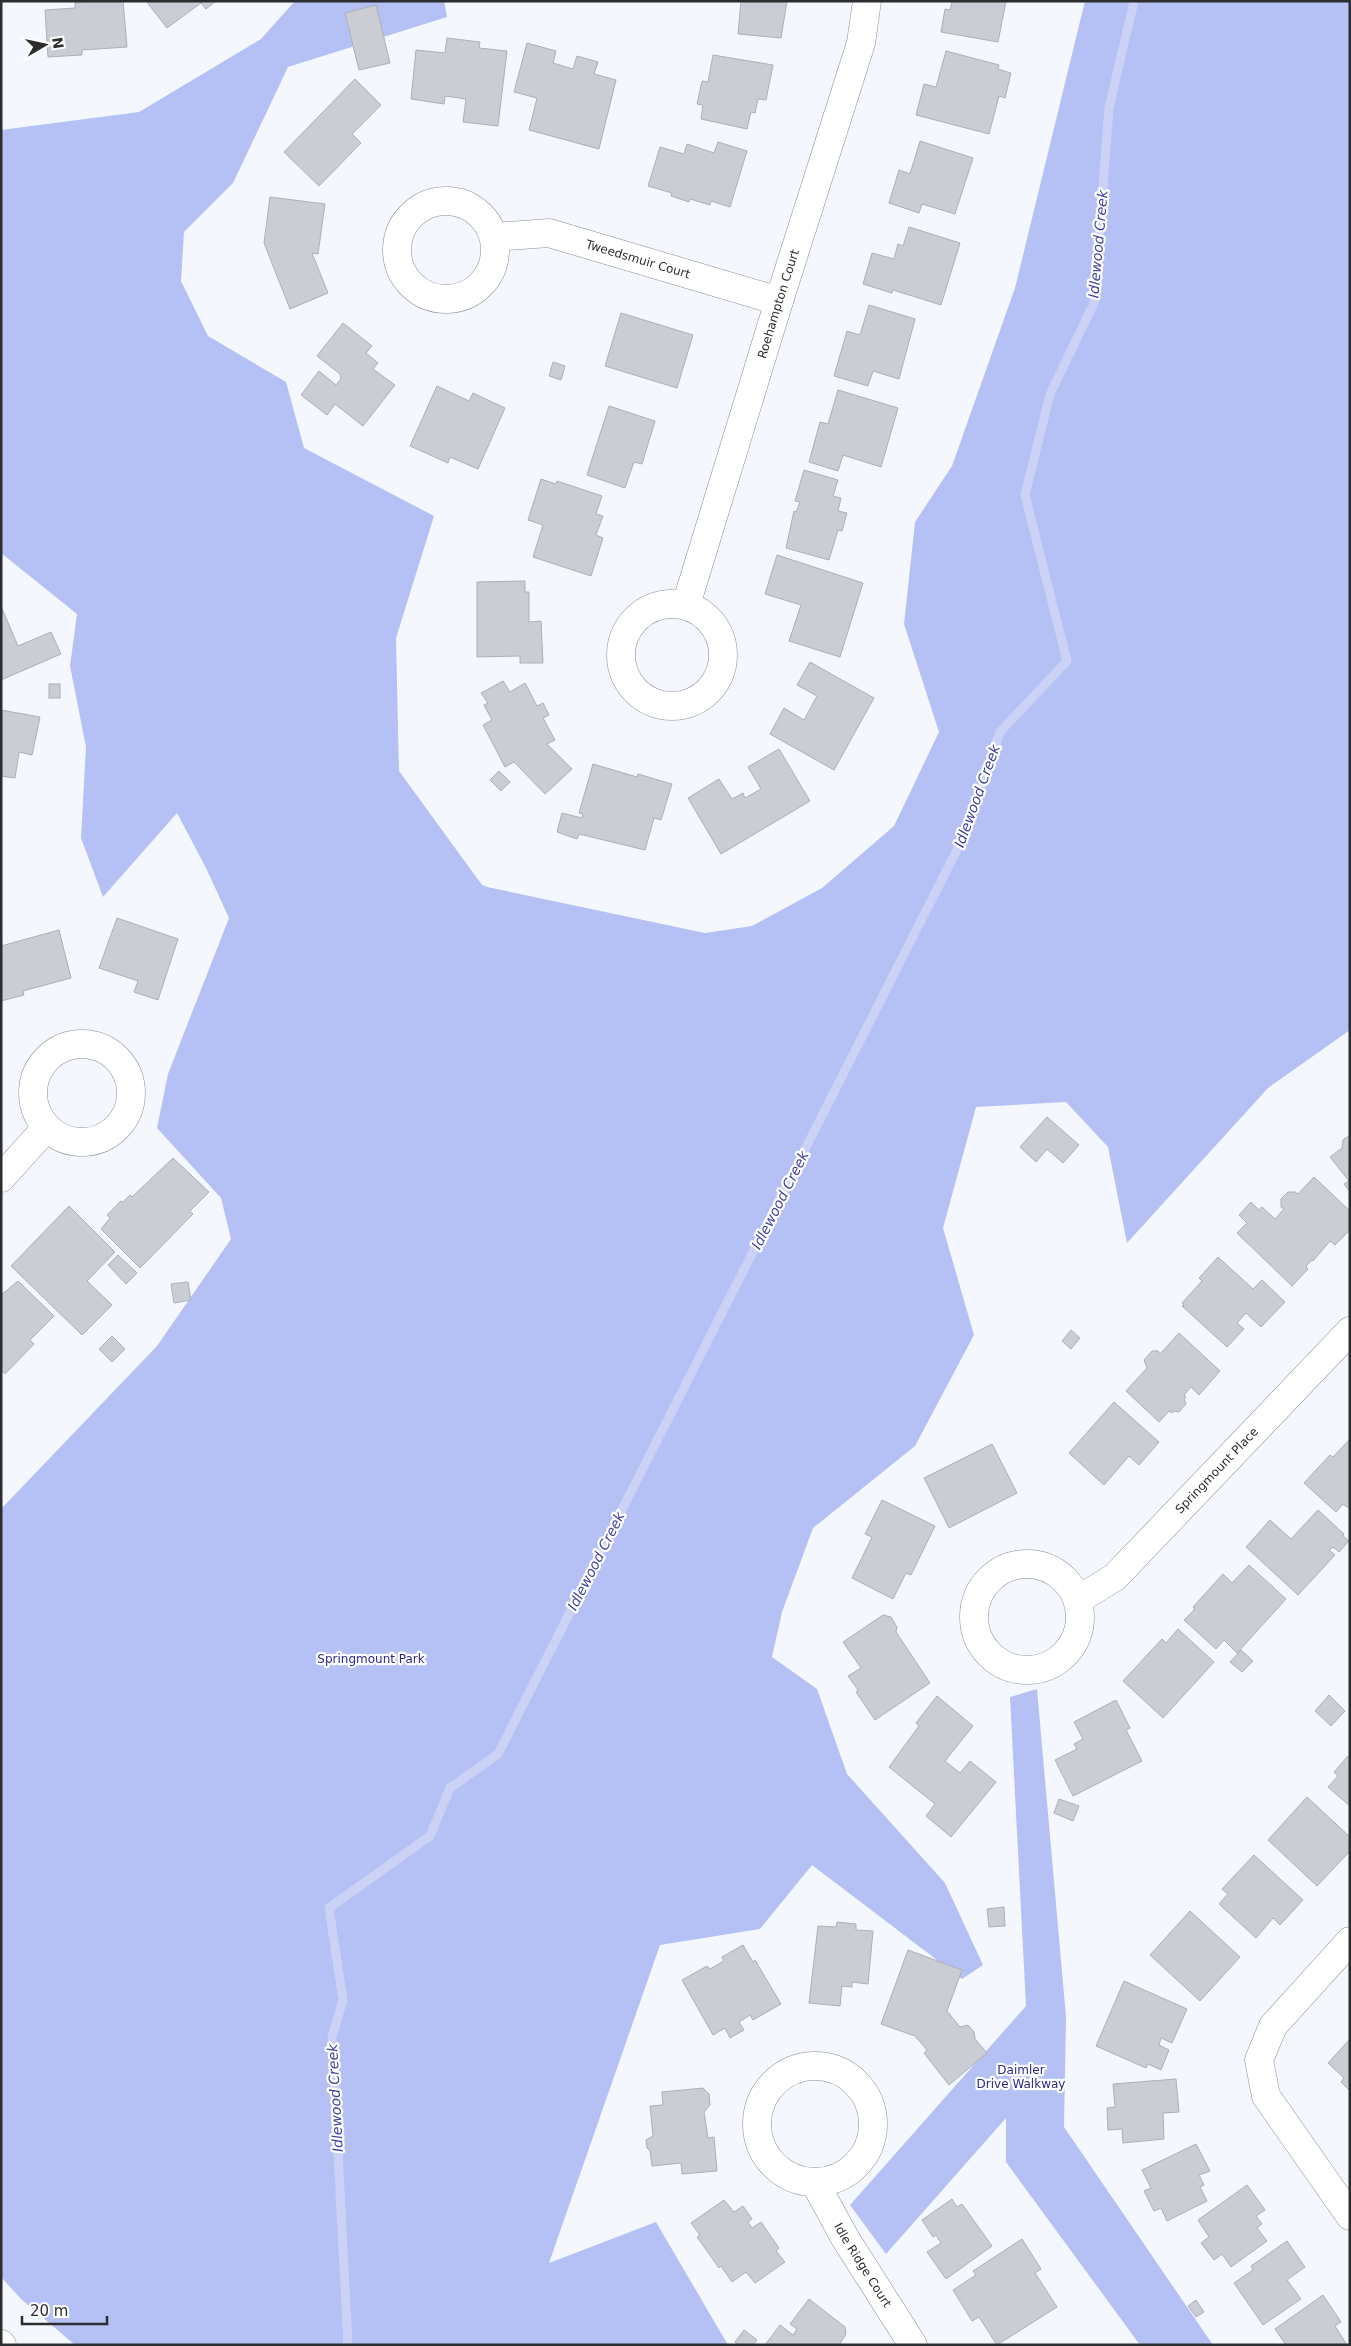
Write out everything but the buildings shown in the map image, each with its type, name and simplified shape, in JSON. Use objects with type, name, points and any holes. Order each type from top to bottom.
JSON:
[{"type":"street","name":"Roehampton Court","points":[[686,605],[779,301],[861,43],[867,1]]},
{"type":"street","name":"Tweedsmuir Court","points":[[494,237],[549,233],[779,301]]},
{"type":"street","points":[[1,1178],[47,1128]]},
{"type":"street","name":"Springmount Place","points":[[1078,1600],[1115,1577],[1350,1331]]},
{"type":"street","points":[[1350,1941],[1273,2026],[1259,2060],[1266,2096],[1350,2216]]},
{"type":"street","points":[[805,2066],[825,2066],[846,2074],[862,2088],[873,2115],[873,2135],[866,2154],[853,2169],[835,2180],[815,2184],[785,2175],[769,2162],[761,2149],[756,2129],[758,2109],[766,2090],[781,2076],[805,2066]]},
{"type":"street","name":"Idle Ridge Court","points":[[815,2184],[845,2238],[912,2345]]},
{"type":"green space","name":"Springmount Park","points":[[295,1],[444,1],[447,17],[288,67],[233,183],[184,232],[181,281],[208,336],[286,382],[304,448],[434,516],[396,638],[399,771],[482,885],[705,933],[752,926],[822,888],[894,826],[939,732],[904,624],[915,522],[952,466],[1015,288],[1085,1],[1350,1],[1350,1030],[1268,1088],[1127,1243],[1108,1147],[1066,1102],[976,1107],[943,1228],[974,1335],[915,1446],[813,1528],[782,1612],[772,1657],[817,1689],[847,1774],[945,1883],[983,1965],[962,1979],[812,1865],[760,1929],[660,1945],[549,2263],[656,2222],[728,2345],[75,2345],[21,2299],[1,2277],[1,1509],[157,1346],[231,1239],[221,1198],[157,1128],[168,1074],[229,918],[206,868],[177,813],[103,897],[81,838],[86,747],[70,666],[77,614],[1,553],[1,130],[139,112],[261,39]]},
{"type":"green space","name":"Daimler Drive Walkway","points":[[1037,1689],[1066,2017],[1064,2127],[1213,2345],[1140,2345],[1006,2162],[1006,2118],[886,2254],[850,2205],[1026,2006],[1010,1697]]},
{"type":"waterway","name":"Idlewood Creek","points":[[348,2345],[332,2037],[343,2000],[329,1908],[430,1836],[450,1788],[498,1754],[964,836],[1000,732],[1067,661],[1025,495],[1050,394],[1094,303],[1109,108],[1134,1]]}]
